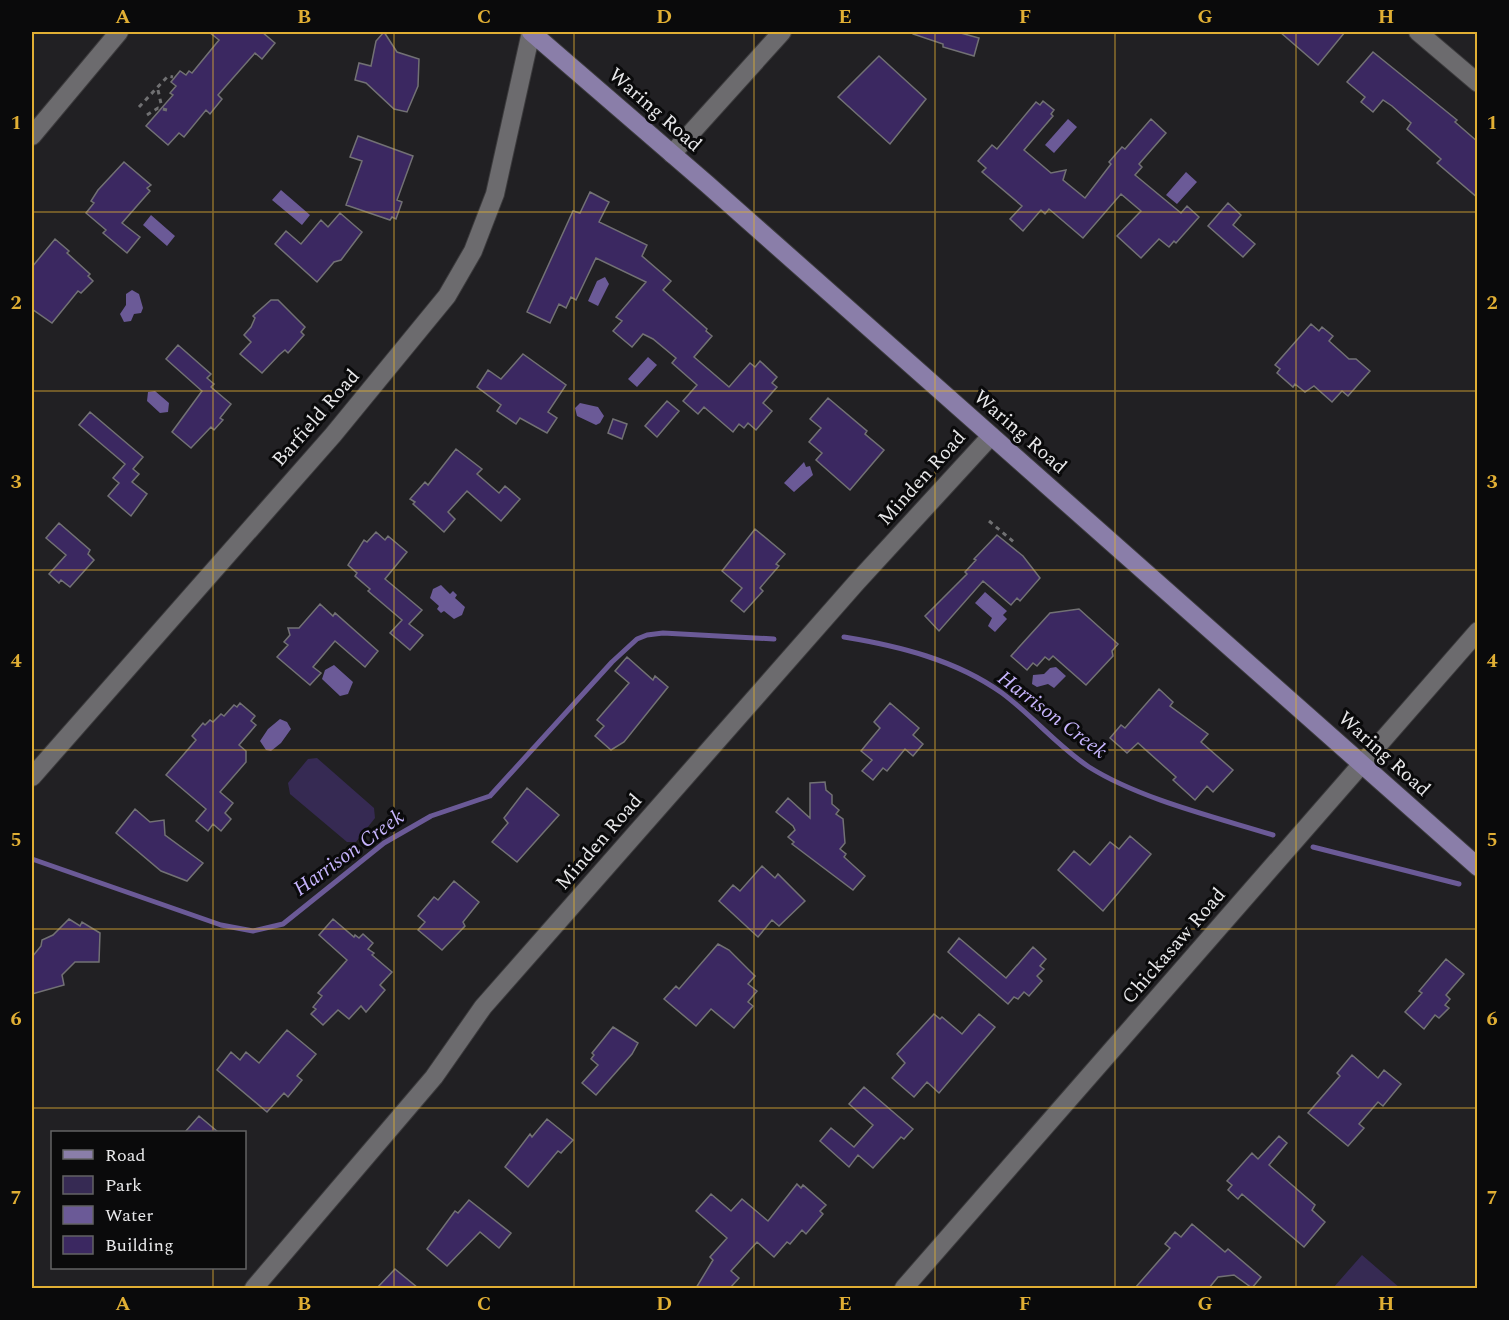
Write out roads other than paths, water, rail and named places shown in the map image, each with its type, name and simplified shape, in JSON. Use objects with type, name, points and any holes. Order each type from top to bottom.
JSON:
[{"type":"main road","name":"Waring Road","points":[[531,32],[1478,867]]},
{"type":"street","points":[[32,136],[119,32]]},
{"type":"street","name":"Barfield Road","points":[[32,777],[333,435],[447,296],[472,250],[495,194],[531,32]]},
{"type":"street","points":[[672,154],[782,32]]},
{"type":"street","points":[[1418,32],[1478,83]]},
{"type":"street","name":"Minden Road","points":[[254,1288],[434,1077],[483,1007],[856,583],[991,436]]},
{"type":"street","name":"Chickasaw Road","points":[[915,1285],[1360,764],[1478,631]]},
{"type":"water","points":[[1068,119],[1077,127],[1054,153],[1045,145]]},
{"type":"water","points":[[1186,172],[1197,182],[1177,204],[1166,195]]},
{"type":"water","points":[[281,190],[310,215],[302,225],[272,200]]},
{"type":"water","points":[[151,215],[175,236],[167,246],[143,225]]},
{"type":"water","points":[[605,277],[609,284],[598,306],[588,301],[597,281]]},
{"type":"water","points":[[132,290],[139,294],[143,308],[141,313],[134,314],[131,321],[124,322],[120,314],[126,305],[126,294]]},
{"type":"water","points":[[648,357],[657,365],[637,387],[628,379]]},
{"type":"water","points":[[155,391],[169,403],[168,412],[160,413],[147,401],[148,392]]},
{"type":"water","points":[[580,403],[598,407],[604,416],[600,423],[596,425],[577,416],[575,408]]},
{"type":"water","points":[[804,462],[806,467],[810,466],[813,475],[794,492],[784,483]]},
{"type":"water","points":[[441,585],[450,594],[453,591],[457,595],[455,598],[465,607],[462,615],[454,619],[444,611],[441,613],[437,609],[439,606],[430,598],[433,589]]},
{"type":"water","points":[[985,592],[1007,611],[1003,615],[1007,619],[995,632],[988,626],[992,618],[975,603]]},
{"type":"water","points":[[334,665],[353,682],[348,694],[340,696],[322,679],[325,670]]},
{"type":"water","points":[[1056,667],[1066,676],[1054,688],[1048,684],[1037,687],[1032,684],[1033,675],[1044,674],[1050,668]]},
{"type":"water","points":[[280,719],[287,722],[291,729],[281,743],[271,751],[266,750],[260,741],[268,729]]},
{"type":"waterway","name":"Harrison Creek","points":[[32,859],[221,925],[253,931],[283,924],[384,843],[431,816],[490,796],[612,662],[637,639],[663,633],[774,639]]},
{"type":"waterway","name":"Harrison Creek","points":[[844,637],[906,650],[966,672],[1002,693],[1077,759],[1109,778],[1154,798],[1273,835]]},
{"type":"waterway","name":"Harrison Creek","points":[[1313,847],[1459,884]]}]
